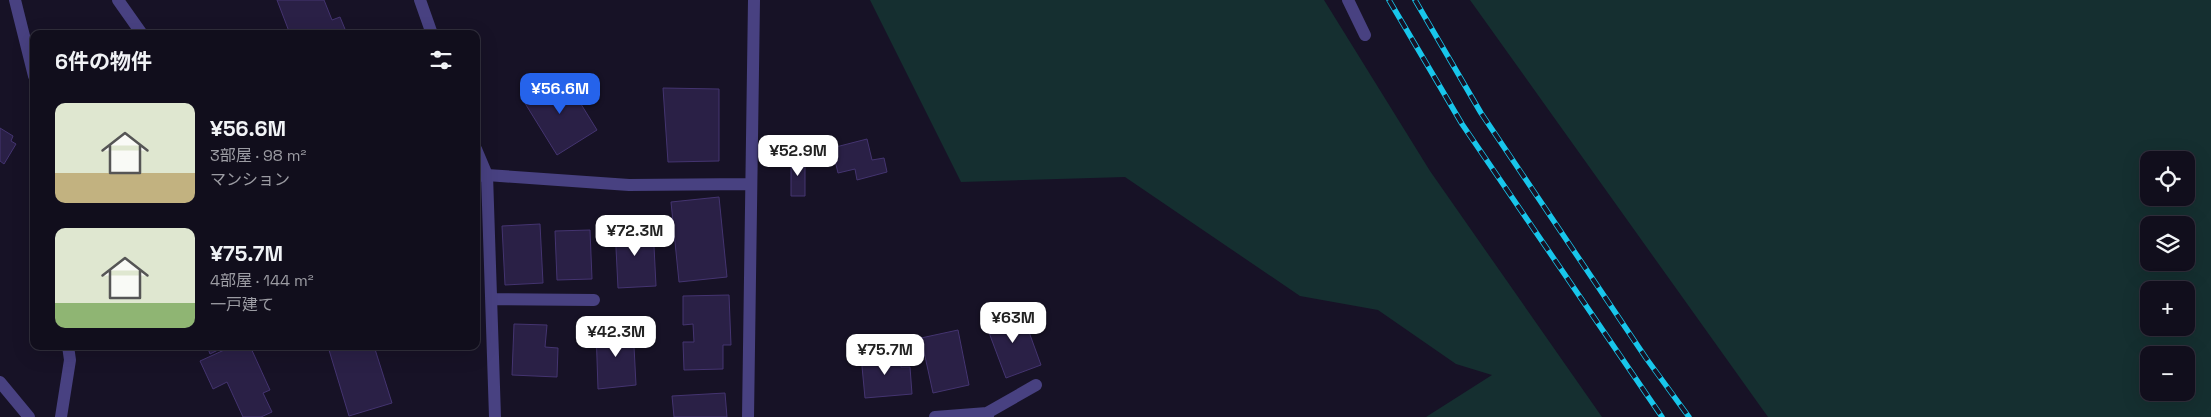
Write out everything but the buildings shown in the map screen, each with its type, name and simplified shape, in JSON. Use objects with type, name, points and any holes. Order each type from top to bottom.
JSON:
[{"type":"street","points":[[15,0],[30,60]]},
{"type":"street","points":[[118,0],[139,30]]},
{"type":"street","points":[[420,0],[431,30]]},
{"type":"street","points":[[748,417],[754,0]]},
{"type":"street","points":[[1348,0],[1365,35]]},
{"type":"street","points":[[495,417],[491,299],[482,175],[629,185],[750,184]]},
{"type":"street","points":[[491,299],[594,300]]},
{"type":"street","points":[[61,417],[70,360],[69,350]]},
{"type":"street","points":[[0,382],[29,417]]},
{"type":"street","points":[[935,417],[987,415],[1036,386]]},
{"type":"green space","points":[[870,0],[1324,0],[1430,171],[1602,417],[1426,417],[1492,375],[1456,364],[1378,310],[1300,296],[1125,177],[961,182]]},
{"type":"green space","points":[[1470,0],[2211,0],[2211,417],[1768,417]]},
{"type":"railway","points":[[1389,0],[1462,124],[1662,417]]},
{"type":"railway","points":[[1415,0],[1481,113],[1646,358],[1689,417]]}]
